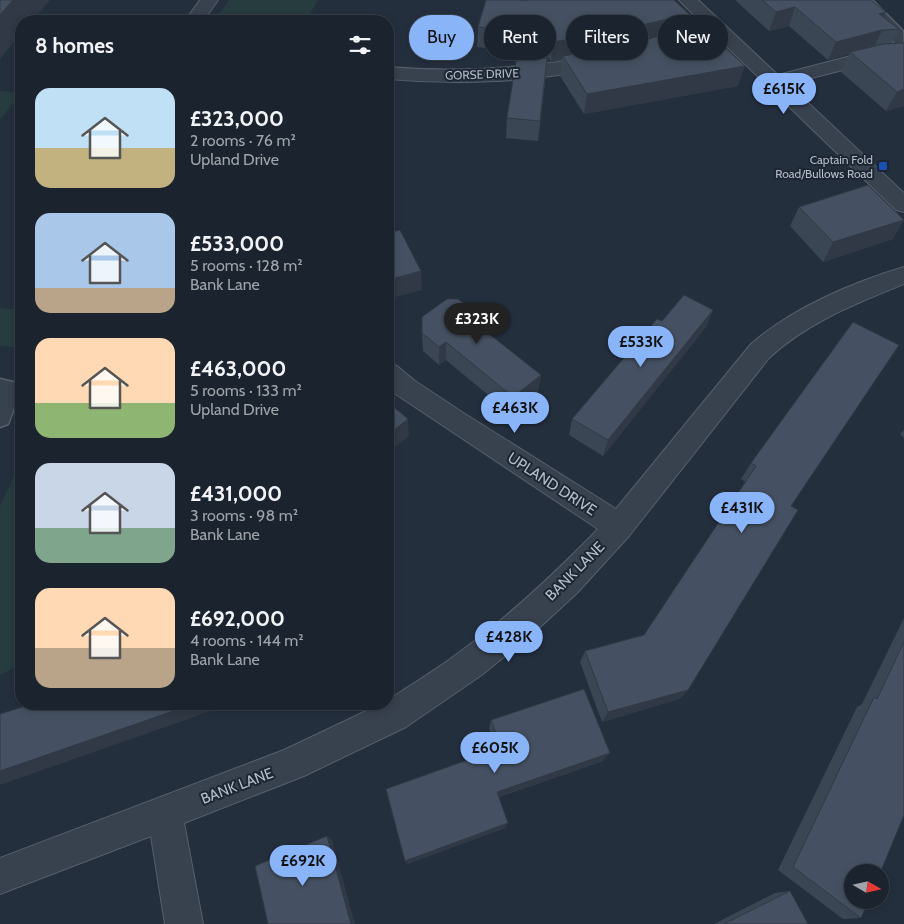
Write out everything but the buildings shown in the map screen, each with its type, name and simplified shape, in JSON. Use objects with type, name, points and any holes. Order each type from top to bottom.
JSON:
[{"type":"street","points":[[198,15],[208,0]]},
{"type":"street","points":[[688,0],[704,15]]},
{"type":"street","points":[[728,38],[904,205]]},
{"type":"street","points":[[774,82],[874,56],[904,53]]},
{"type":"street","name":"GORSE DRIVE","points":[[394,74],[505,75],[557,69],[602,60]]},
{"type":"street","name":"BANK LANE","points":[[0,876],[292,764],[394,715],[472,663],[528,618],[566,583],[619,527],[760,351],[772,339],[819,310],[904,276]]},
{"type":"street","name":"UPLAND DRIVE","points":[[394,377],[442,412],[619,527]]},
{"type":"street","points":[[165,813],[184,924]]},
{"type":"lane","points":[[864,0],[898,34],[904,53]]},
{"type":"lane","points":[[0,387],[10,389],[0,418]]},
{"type":"green space","points":[[229,0],[318,0],[309,15],[218,15]]},
{"type":"green space","points":[[0,91],[15,92],[15,101],[0,120]]},
{"type":"green space","points":[[0,308],[15,309],[15,347],[0,346]]},
{"type":"green space","points":[[15,473],[15,668],[0,675],[0,506]]},
{"type":"place","name":"Captain Fold Road/Bullows Road","points":[[883,166]]}]
